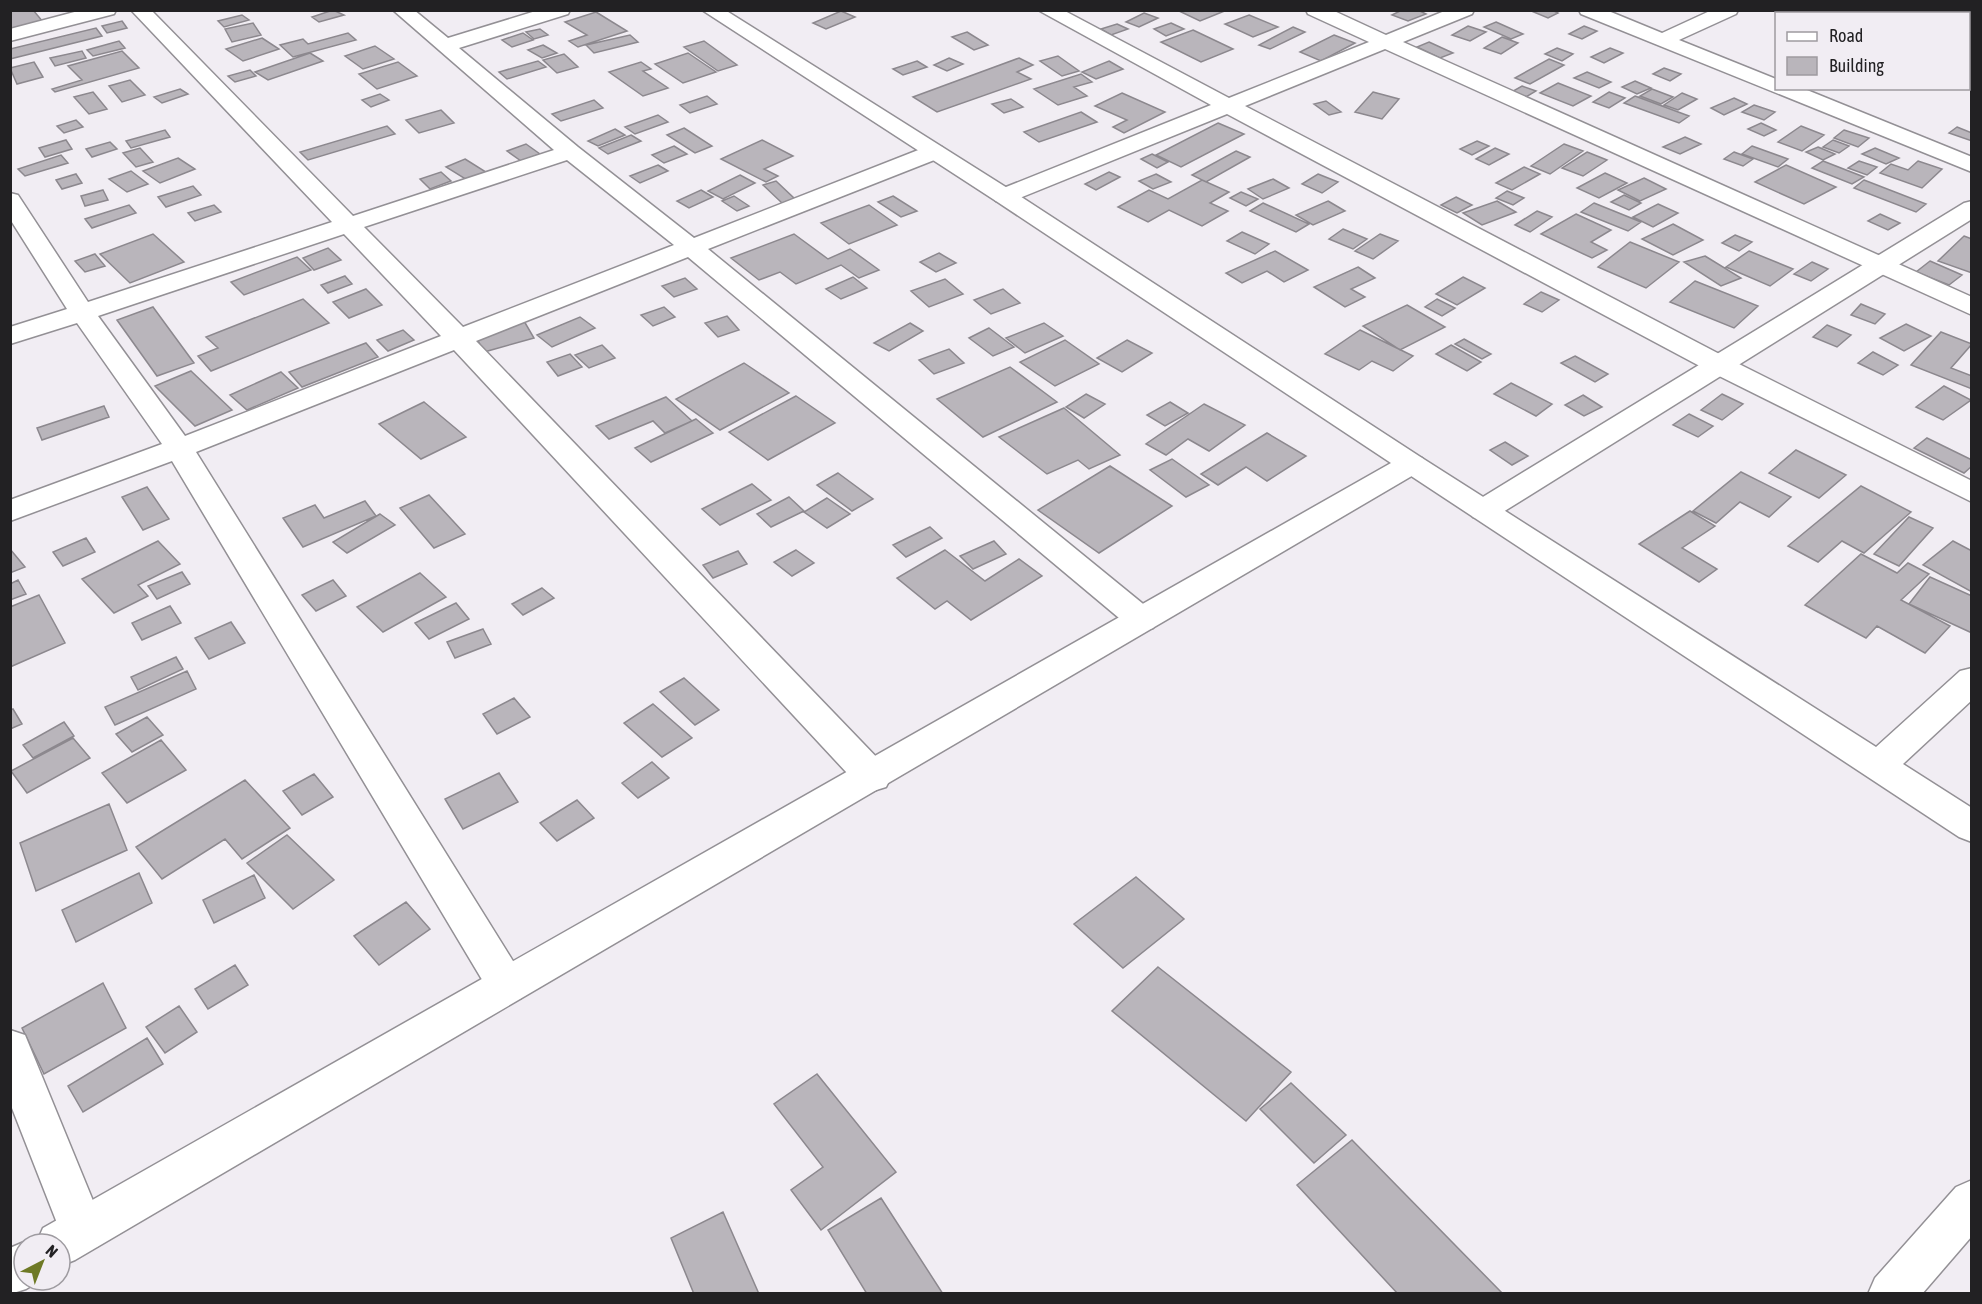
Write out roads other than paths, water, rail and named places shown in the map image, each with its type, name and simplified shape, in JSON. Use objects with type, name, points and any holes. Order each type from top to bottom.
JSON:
[{"type":"street","points":[[10,35],[107,10]]},
{"type":"street","points":[[140,10],[459,339],[873,777]]},
{"type":"street","points":[[402,10],[570,152],[692,248],[1142,620]]},
{"type":"street","points":[[443,46],[561,10]]},
{"type":"street","points":[[711,10],[1004,196],[1971,827]]},
{"type":"street","points":[[1047,10],[1719,365],[1971,492]]},
{"type":"street","points":[[1315,10],[1971,307]]},
{"type":"street","points":[[1004,196],[1465,10]]},
{"type":"street","points":[[1588,10],[1775,86]]},
{"type":"street","points":[[1662,40],[1729,10]]},
{"type":"street","points":[[1787,90],[1971,165]]},
{"type":"street","points":[[10,336],[570,152]]},
{"type":"street","points":[[10,511],[179,448],[934,152]]},
{"type":"street","points":[[10,200],[82,312],[179,448],[507,986]]},
{"type":"street","points":[[1484,510],[1971,208]]},
{"type":"street","points":[[72,1236],[873,777],[1412,464]]},
{"type":"street","points":[[1878,766],[1971,680]]},
{"type":"street","points":[[10,1048],[69,1232]]},
{"type":"street","points":[[1891,1293],[1971,1202]]}]
